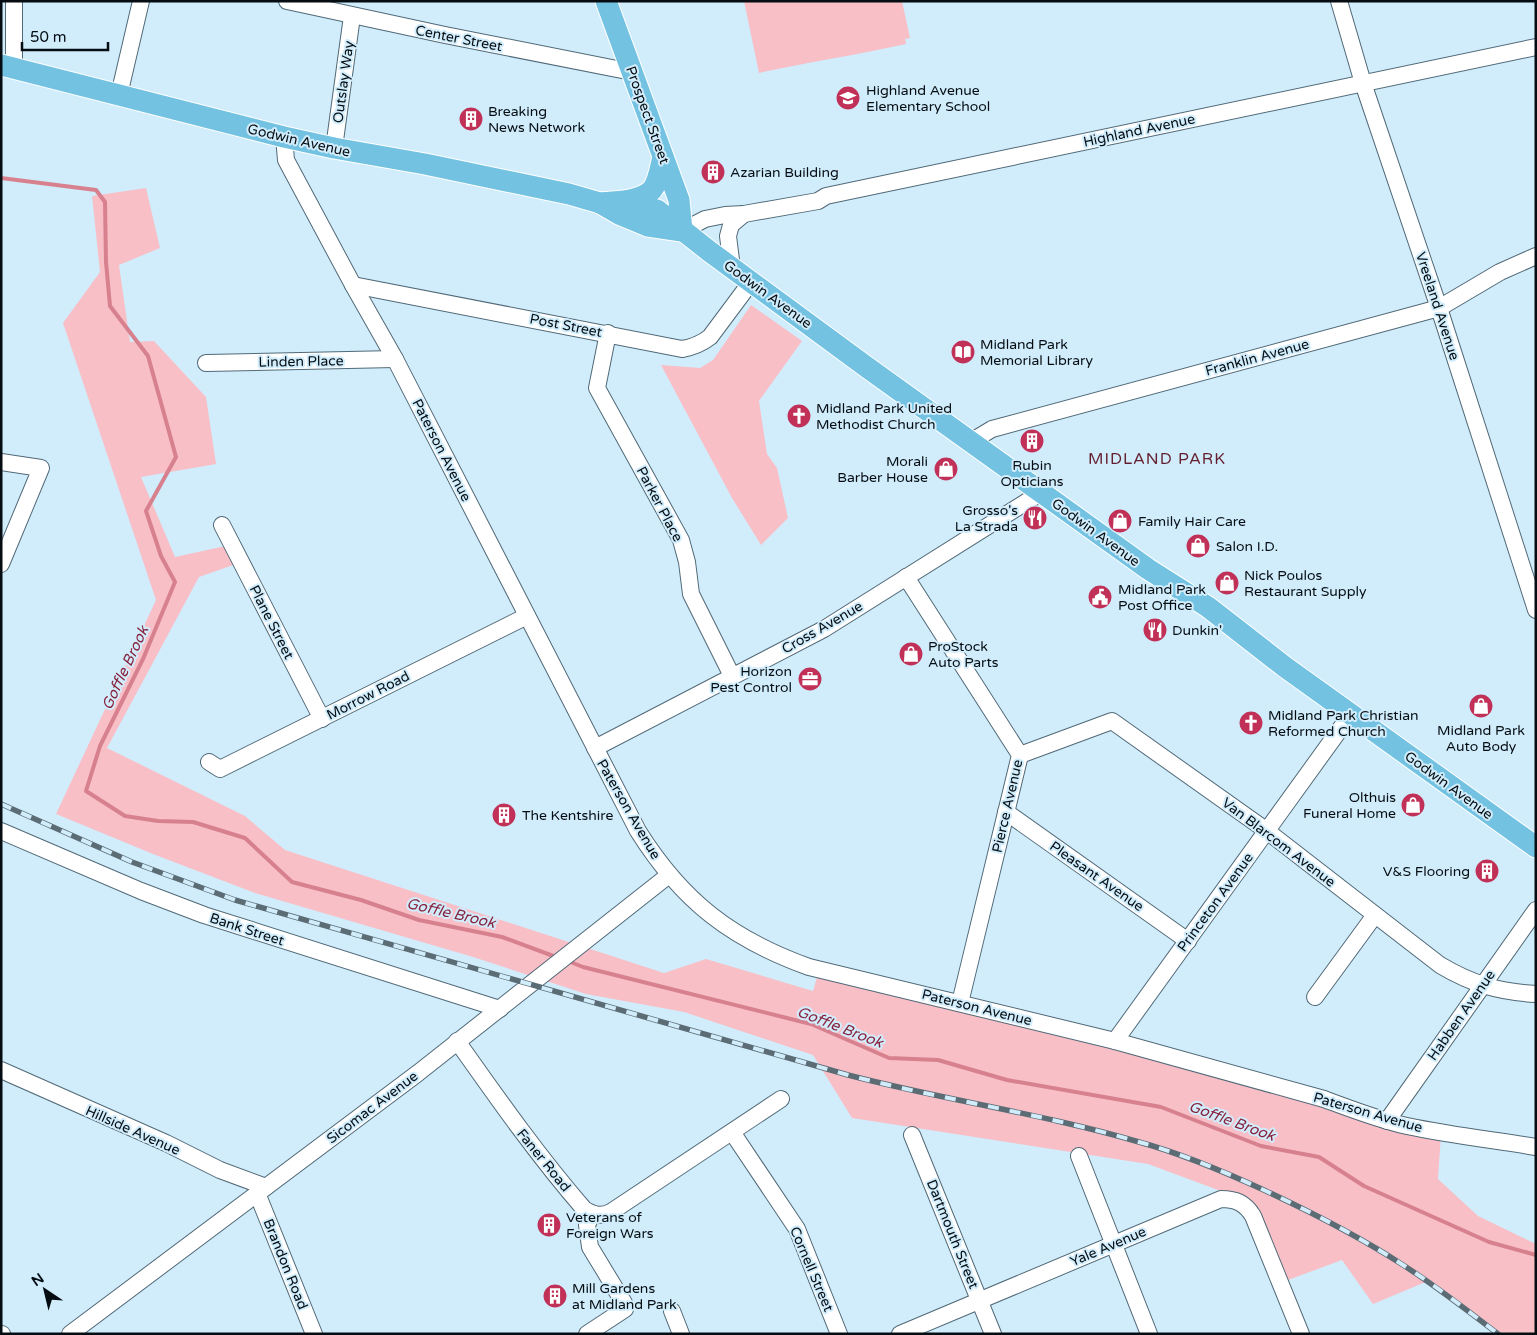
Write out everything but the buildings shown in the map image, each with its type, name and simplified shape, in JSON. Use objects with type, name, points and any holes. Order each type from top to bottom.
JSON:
[{"type":"main road","name":"Prospect Street","points":[[606,1],[679,200],[682,231]]},
{"type":"main road","name":"Godwin Avenue","points":[[8,67],[284,137],[568,194],[600,203],[619,214],[650,226],[682,231]]},
{"type":"main road","points":[[625,201],[644,198],[652,190],[658,180],[663,157]]},
{"type":"main road","name":"Godwin Avenue","points":[[600,203],[625,201],[657,210],[751,282],[1148,569],[1208,607],[1285,667],[1536,848]]},
{"type":"street","points":[[8,67],[14,1]]},
{"type":"street","points":[[119,95],[142,1]]},
{"type":"street","name":"Center Street","points":[[287,1],[352,16],[632,72]]},
{"type":"street","name":"Vreeland Avenue","points":[[1339,1],[1363,83],[1439,308],[1536,610]]},
{"type":"street","name":"Outslay Way","points":[[334,148],[352,16]]},
{"type":"street","name":"Highland Avenue","points":[[682,231],[705,219],[818,202],[826,196],[1536,47]]},
{"type":"street","name":"Paterson Avenue","points":[[284,137],[286,160],[352,285],[395,359],[638,831],[669,875],[688,895],[724,925],[753,943],[809,967],[1115,1041],[1324,1099],[1386,1121],[1444,1133],[1536,1147]]},
{"type":"street","points":[[732,268],[728,236],[731,225],[744,214]]},
{"type":"street","name":"Franklin Avenue","points":[[972,441],[992,429],[1439,308],[1500,272],[1536,256]]},
{"type":"street","name":"Post Street","points":[[352,285],[608,333],[682,349],[702,344],[710,337],[751,282]]},
{"type":"street","name":"Parker Place","points":[[608,333],[597,388],[681,540],[687,562],[691,594],[732,676]]},
{"type":"street","name":"Linden Place","points":[[206,363],[395,359]]},
{"type":"street","points":[[1,462],[41,468],[1,564]]},
{"type":"street","name":"Cross Avenue","points":[[595,748],[824,629],[1042,492]]},
{"type":"street","name":"Plane Street","points":[[222,525],[322,718]]},
{"type":"street","name":"Pierce Avenue","points":[[906,577],[1020,755],[960,1003]]},
{"type":"street","name":"Morrow Road","points":[[209,762],[220,769],[527,616]]},
{"type":"street","name":"Princeton Avenue","points":[[1115,1041],[1350,714]]},
{"type":"street","name":"Van Blarcom Avenue","points":[[1020,755],[1112,721],[1267,831],[1440,965],[1458,976],[1482,986],[1504,991],[1536,994]]},
{"type":"street","name":"Pleasant Avenue","points":[[1006,812],[1188,940]]},
{"type":"street","name":"Bank Street","points":[[1,831],[141,891],[204,915],[500,1009]]},
{"type":"street","name":"Sicomac Avenue","points":[[70,1334],[418,1073],[669,875]]},
{"type":"street","name":"Habben Avenue","points":[[1386,1121],[1536,910]]},
{"type":"street","points":[[1315,997],[1375,915]]},
{"type":"street","name":"Faner Road","points":[[458,1041],[516,1125],[549,1168],[584,1209],[592,1214]]},
{"type":"street","name":"Hillside Avenue","points":[[1,1070],[166,1144],[262,1190]]},
{"type":"street","points":[[587,1334],[625,1309],[624,1303],[590,1247],[587,1225],[592,1214],[599,1215],[611,1212],[781,1099]]},
{"type":"street","name":"Cornell Street","points":[[732,1132],[796,1229],[839,1334]]},
{"type":"street","name":"Dartmouth Street","points":[[912,1134],[994,1334]]},
{"type":"street","points":[[1079,1156],[1149,1334]]},
{"type":"street","name":"Brandon Road","points":[[262,1190],[314,1334]]},
{"type":"street","name":"Yale Avenue","points":[[900,1334],[1214,1201],[1231,1199],[1240,1202],[1248,1208],[1253,1216],[1301,1334]]},
{"type":"street","points":[[672,1310],[682,1334]]},
{"type":"shaded area","points":[[744,1],[902,1],[910,38],[905,39],[906,44],[759,73]]},
{"type":"shaded area","points":[[146,188],[160,248],[119,265],[130,342],[154,341],[206,397],[216,464],[141,477],[175,557],[230,545],[239,563],[199,577],[107,748],[245,816],[285,850],[664,973],[706,959],[813,991],[820,967],[1441,1134],[1438,1179],[1478,1216],[1536,1244],[1536,1334],[1497,1334],[1428,1281],[1373,1304],[1342,1260],[1280,1283],[1245,1200],[1148,1164],[852,1118],[813,1055],[684,1012],[586,994],[473,957],[255,893],[56,814],[156,600],[63,323],[100,272],[92,196]]},
{"type":"shaded area","points":[[751,305],[802,341],[759,401],[767,454],[777,468],[788,518],[761,545],[732,498],[661,365],[700,368],[713,360]]},
{"type":"waterway","name":"Goffle Brook","points":[[1,178],[96,190],[105,202],[106,262],[110,306],[148,356],[176,457],[146,511],[161,556],[175,582],[143,659],[100,746],[86,791],[125,816],[158,821],[193,822],[245,838],[292,882],[361,900],[419,920],[502,937],[556,957]]},
{"type":"waterway","name":"Goffle Brook","points":[[568,961],[583,967],[811,1024],[889,1058],[938,1060],[1007,1080],[1161,1107],[1261,1146],[1319,1157],[1364,1186],[1489,1242],[1536,1255]]},
{"type":"railway","points":[[1,804],[132,862],[235,900],[848,1075],[1067,1123],[1172,1152],[1251,1184],[1353,1235],[1427,1281],[1498,1334]]},
{"type":"place","name":"Highland Avenue Elementary School","points":[[848,98]]},
{"type":"place","name":"Breaking News Network","points":[[471,119]]},
{"type":"place","name":"Azarian Building","points":[[713,172]]},
{"type":"place","name":"Midland Park Memorial Library","points":[[963,352]]},
{"type":"place","name":"Midland Park United Methodist Church","points":[[799,416]]},
{"type":"place","name":"Rubin Opticians","points":[[1032,441]]},
{"type":"place","name":"Morali Barber House","points":[[946,469]]},
{"type":"place","name":"Grosso's La Strada","points":[[1035,518]]},
{"type":"place","name":"Family Hair Care","points":[[1120,521]]},
{"type":"place","name":"Salon I.D.","points":[[1198,546]]},
{"type":"place","name":"Nick Poulos Restaurant Supply","points":[[1227,583]]},
{"type":"place","name":"Midland Park Post Office","points":[[1100,597]]},
{"type":"place","name":"Dunkin'","points":[[1155,630]]},
{"type":"place","name":"ProStock Auto Parts","points":[[911,654]]},
{"type":"place","name":"Horizon Pest Control","points":[[810,679]]},
{"type":"place","name":"Midland Park Auto Body","points":[[1481,706]]},
{"type":"place","name":"Midland Park Christian Reformed Church","points":[[1251,723]]},
{"type":"place","name":"Olthuis Funeral Home","points":[[1413,805]]},
{"type":"place","name":"The Kentshire","points":[[504,815]]},
{"type":"place","name":"V&S Flooring","points":[[1487,871]]},
{"type":"place","name":"Veterans of Foreign Wars","points":[[549,1225]]},
{"type":"place","name":"Mill Gardens at Midland Park","points":[[555,1296]]},
{"type":"district","name":"MIDLAND PARK","points":[[1157,458]]}]
